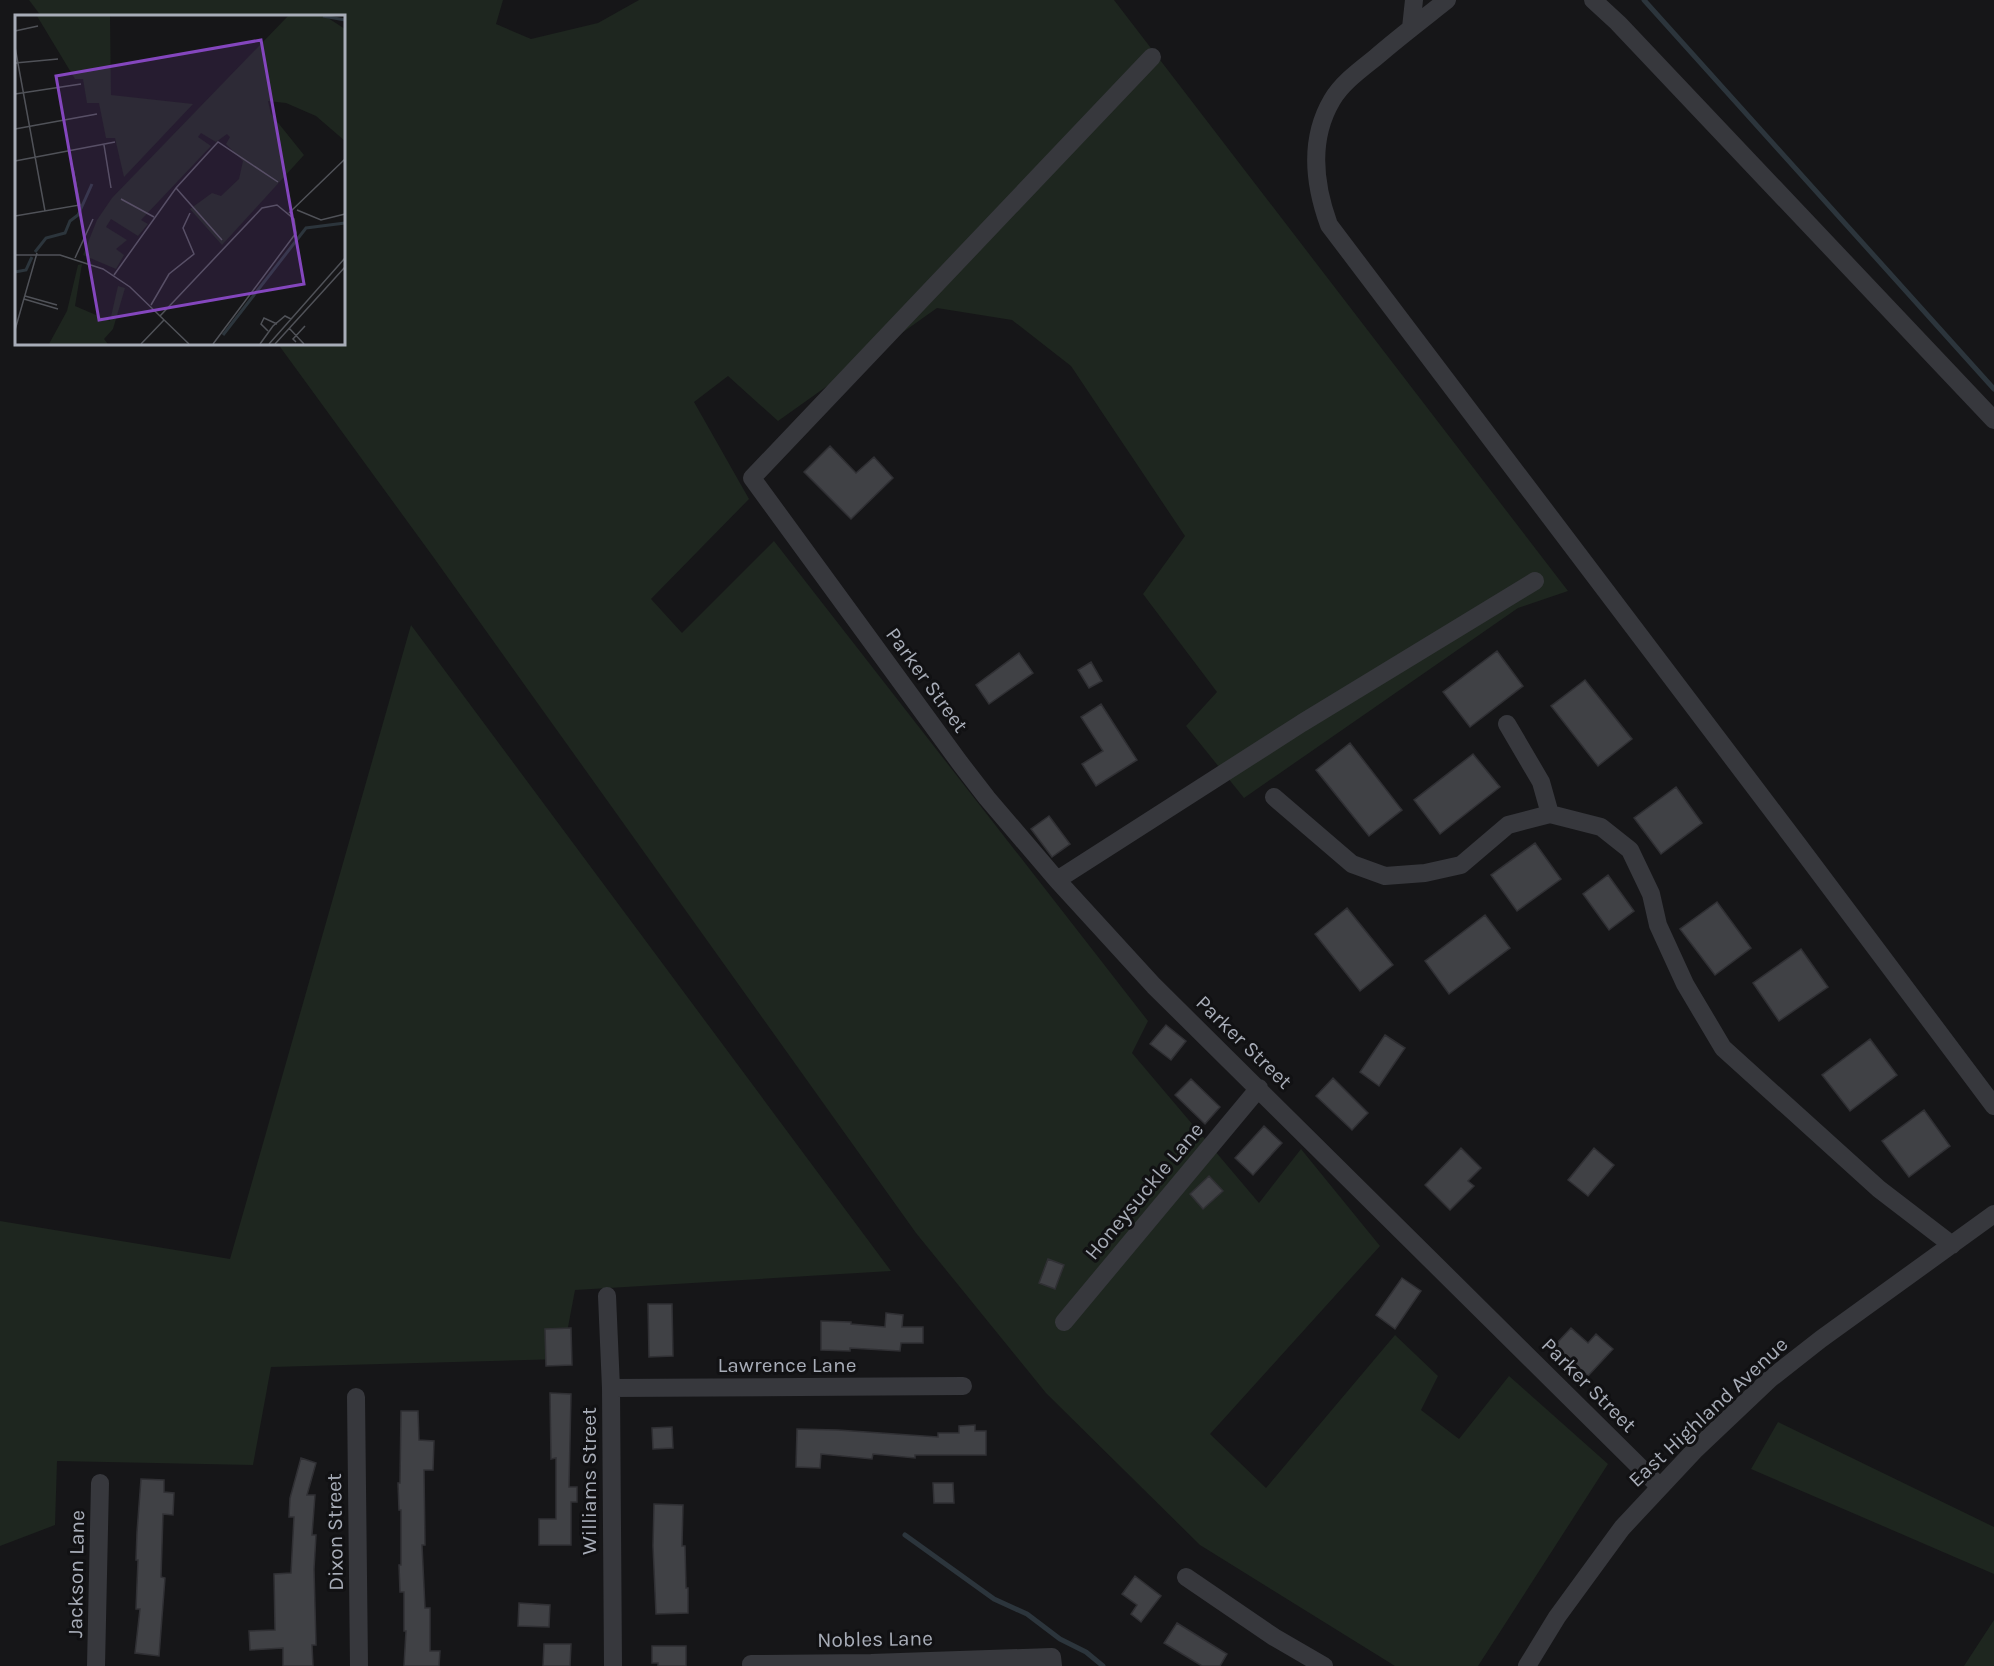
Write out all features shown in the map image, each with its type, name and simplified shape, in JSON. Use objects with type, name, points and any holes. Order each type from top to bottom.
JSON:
[{"type":"street","points":[[1411,28],[1414,0]]},
{"type":"street","points":[[1447,0],[1354,75],[1333,98],[1323,118],[1316,157],[1316,181],[1329,225],[1994,1106]]},
{"type":"street","points":[[1593,0],[1618,23],[1994,420]]},
{"type":"street","name":"Parker Street","points":[[1152,57],[752,478],[960,764],[1057,880],[1154,986],[1660,1487]]},
{"type":"street","points":[[1057,880],[1302,723],[1535,581]]},
{"type":"street","points":[[1507,724],[1541,782],[1550,814]]},
{"type":"street","points":[[1274,797],[1352,864],[1385,876],[1425,873],[1461,865],[1508,825],[1550,814],[1600,828],[1630,849],[1651,894],[1658,925],[1685,984],[1723,1048],[1879,1189],[1952,1245]]},
{"type":"street","name":"Honeysuckle Lane","points":[[1064,1322],[1259,1088]]},
{"type":"street","name":"East Highland Avenue","points":[[1527,1666],[1557,1617],[1622,1528],[1660,1487],[1770,1379],[1821,1339],[1994,1214]]},
{"type":"street","name":"Williams Street","points":[[607,1296],[611,1388],[613,1666]]},
{"type":"street","name":"Lawrence Lane","points":[[611,1388],[963,1386]]},
{"type":"street","name":"Dixon Street","points":[[356,1397],[359,1666]]},
{"type":"street","name":"Jackson Lane","points":[[96,1666],[100,1483]]},
{"type":"street","points":[[1186,1577],[1274,1637],[1324,1666]]},
{"type":"street","name":"Nobles Lane","points":[[751,1664],[1053,1658],[1053,1666]]},
{"type":"shaded area","points":[[29,0],[503,0],[496,24],[531,39],[598,23],[639,0],[1114,0],[1568,591],[1518,608],[1244,798],[1186,726],[1217,692],[1143,594],[1185,536],[1071,366],[1012,320],[937,308],[778,421],[728,376],[694,402],[749,499],[651,599],[682,633],[774,541],[1148,1021],[1132,1053],[1259,1203],[1301,1149],[1380,1246],[1210,1434],[1266,1488],[1395,1335],[1438,1376],[1421,1410],[1459,1439],[1509,1376],[1608,1464],[1478,1666],[1395,1666],[1200,1545],[1046,1393],[916,1233],[434,558],[279,345],[345,345],[345,15],[40,15]]},
{"type":"shaded area","points":[[411,625],[891,1271],[575,1290],[562,1359],[271,1367],[253,1465],[57,1461],[55,1525],[0,1546],[0,1221],[230,1259]]},
{"type":"shaded area","points":[[1778,1422],[1994,1527],[1994,1574],[1751,1469]]},
{"type":"shaded area","points":[[1994,1620],[1994,1666],[1964,1666]]},
{"type":"building","points":[[830,446],[856,473],[874,457],[893,478],[851,519],[804,472]]},
{"type":"building","points":[[1497,651],[1523,686],[1470,727],[1443,692]]},
{"type":"building","points":[[1019,653],[1033,673],[989,704],[976,685]]},
{"type":"building","points":[[1091,662],[1102,681],[1089,688],[1078,670]]},
{"type":"building","points":[[1585,680],[1632,739],[1598,766],[1551,706]]},
{"type":"building","points":[[1101,704],[1137,760],[1096,786],[1082,764],[1103,751],[1081,717]]},
{"type":"building","points":[[1350,743],[1402,810],[1369,836],[1316,770]]},
{"type":"building","points":[[1473,754],[1500,787],[1440,834],[1414,800]]},
{"type":"building","points":[[1676,787],[1702,823],[1661,854],[1634,818]]},
{"type":"building","points":[[1049,816],[1070,844],[1052,857],[1031,829]]},
{"type":"building","points":[[1535,843],[1561,879],[1517,911],[1491,875]]},
{"type":"building","points":[[1608,875],[1634,911],[1609,930],[1583,894]]},
{"type":"building","points":[[1717,902],[1751,948],[1715,975],[1680,929]]},
{"type":"building","points":[[1347,908],[1393,965],[1360,991],[1315,934]]},
{"type":"building","points":[[1485,915],[1510,948],[1449,994],[1425,961]]},
{"type":"building","points":[[1801,949],[1828,987],[1779,1021],[1753,983]]},
{"type":"building","points":[[1166,1025],[1186,1041],[1171,1060],[1150,1044]]},
{"type":"building","points":[[1385,1035],[1405,1048],[1379,1086],[1360,1072]]},
{"type":"building","points":[[1870,1039],[1897,1075],[1850,1111],[1822,1075]]},
{"type":"building","points":[[1333,1078],[1368,1113],[1352,1130],[1316,1096]]},
{"type":"building","points":[[1191,1079],[1220,1107],[1205,1124],[1175,1095]]},
{"type":"building","points":[[1924,1110],[1950,1146],[1909,1177],[1882,1141]]},
{"type":"building","points":[[1264,1126],[1282,1143],[1253,1175],[1235,1158]]},
{"type":"building","points":[[1461,1148],[1481,1168],[1468,1181],[1474,1186],[1450,1210],[1425,1185]]},
{"type":"building","points":[[1594,1148],[1614,1165],[1588,1196],[1568,1180]]},
{"type":"building","points":[[1209,1176],[1223,1191],[1203,1209],[1190,1194]]},
{"type":"building","points":[[1048,1259],[1064,1265],[1055,1289],[1039,1283]]},
{"type":"building","points":[[1402,1278],[1421,1291],[1395,1329],[1376,1315]]},
{"type":"building","points":[[648,1304],[672,1304],[673,1356],[649,1357]]},
{"type":"building","points":[[886,1313],[903,1315],[902,1327],[923,1327],[923,1343],[901,1343],[900,1351],[850,1348],[850,1351],[821,1350],[821,1321],[851,1322],[851,1324],[885,1327]]},
{"type":"building","points":[[571,1328],[572,1365],[546,1366],[545,1329]]},
{"type":"building","points":[[1571,1328],[1588,1343],[1596,1334],[1613,1349],[1588,1376],[1555,1345]]},
{"type":"building","points":[[550,1393],[571,1394],[569,1487],[577,1487],[577,1502],[571,1502],[571,1545],[539,1545],[539,1519],[556,1519],[556,1458],[551,1459]]},
{"type":"building","points":[[401,1411],[418,1411],[419,1440],[434,1441],[433,1470],[424,1470],[425,1545],[422,1545],[425,1608],[430,1608],[430,1651],[440,1651],[439,1666],[404,1666],[406,1631],[404,1631],[404,1592],[400,1592],[401,1510],[399,1510],[398,1483],[400,1483]]},
{"type":"building","points":[[975,1425],[975,1431],[986,1431],[986,1455],[915,1455],[915,1458],[873,1454],[872,1459],[821,1454],[820,1468],[796,1467],[797,1429],[938,1437],[938,1433],[959,1433],[959,1426]]},
{"type":"building","points":[[672,1427],[673,1448],[653,1449],[652,1428]]},
{"type":"building","points":[[301,1458],[316,1463],[307,1495],[315,1495],[312,1535],[316,1535],[314,1569],[316,1645],[312,1645],[313,1666],[283,1666],[283,1648],[250,1650],[249,1631],[275,1630],[274,1574],[291,1573],[294,1517],[289,1517],[290,1498]]},
{"type":"building","points":[[141,1479],[164,1480],[164,1492],[174,1493],[173,1515],[163,1514],[161,1577],[165,1578],[159,1656],[135,1653],[140,1609],[136,1609],[138,1560],[136,1560]]},
{"type":"building","points":[[933,1483],[953,1483],[954,1503],[934,1503]]},
{"type":"building","points":[[654,1504],[683,1505],[682,1546],[685,1546],[688,1613],[656,1614]]},
{"type":"building","points":[[1135,1576],[1161,1596],[1141,1622],[1131,1614],[1137,1605],[1122,1594]]},
{"type":"building","points":[[519,1603],[550,1605],[549,1627],[518,1626]]},
{"type":"building","points":[[1177,1623],[1227,1654],[1220,1666],[1202,1666],[1164,1643]]},
{"type":"building","points":[[544,1644],[571,1644],[570,1666],[543,1666]]},
{"type":"building","points":[[652,1646],[686,1646],[686,1666],[658,1666],[658,1663],[652,1663]]},
{"type":"waterway","points":[[1644,0],[1994,389]]},
{"type":"waterway","points":[[905,1535],[994,1599],[1027,1614],[1060,1639],[1086,1652],[1103,1666]]}]
